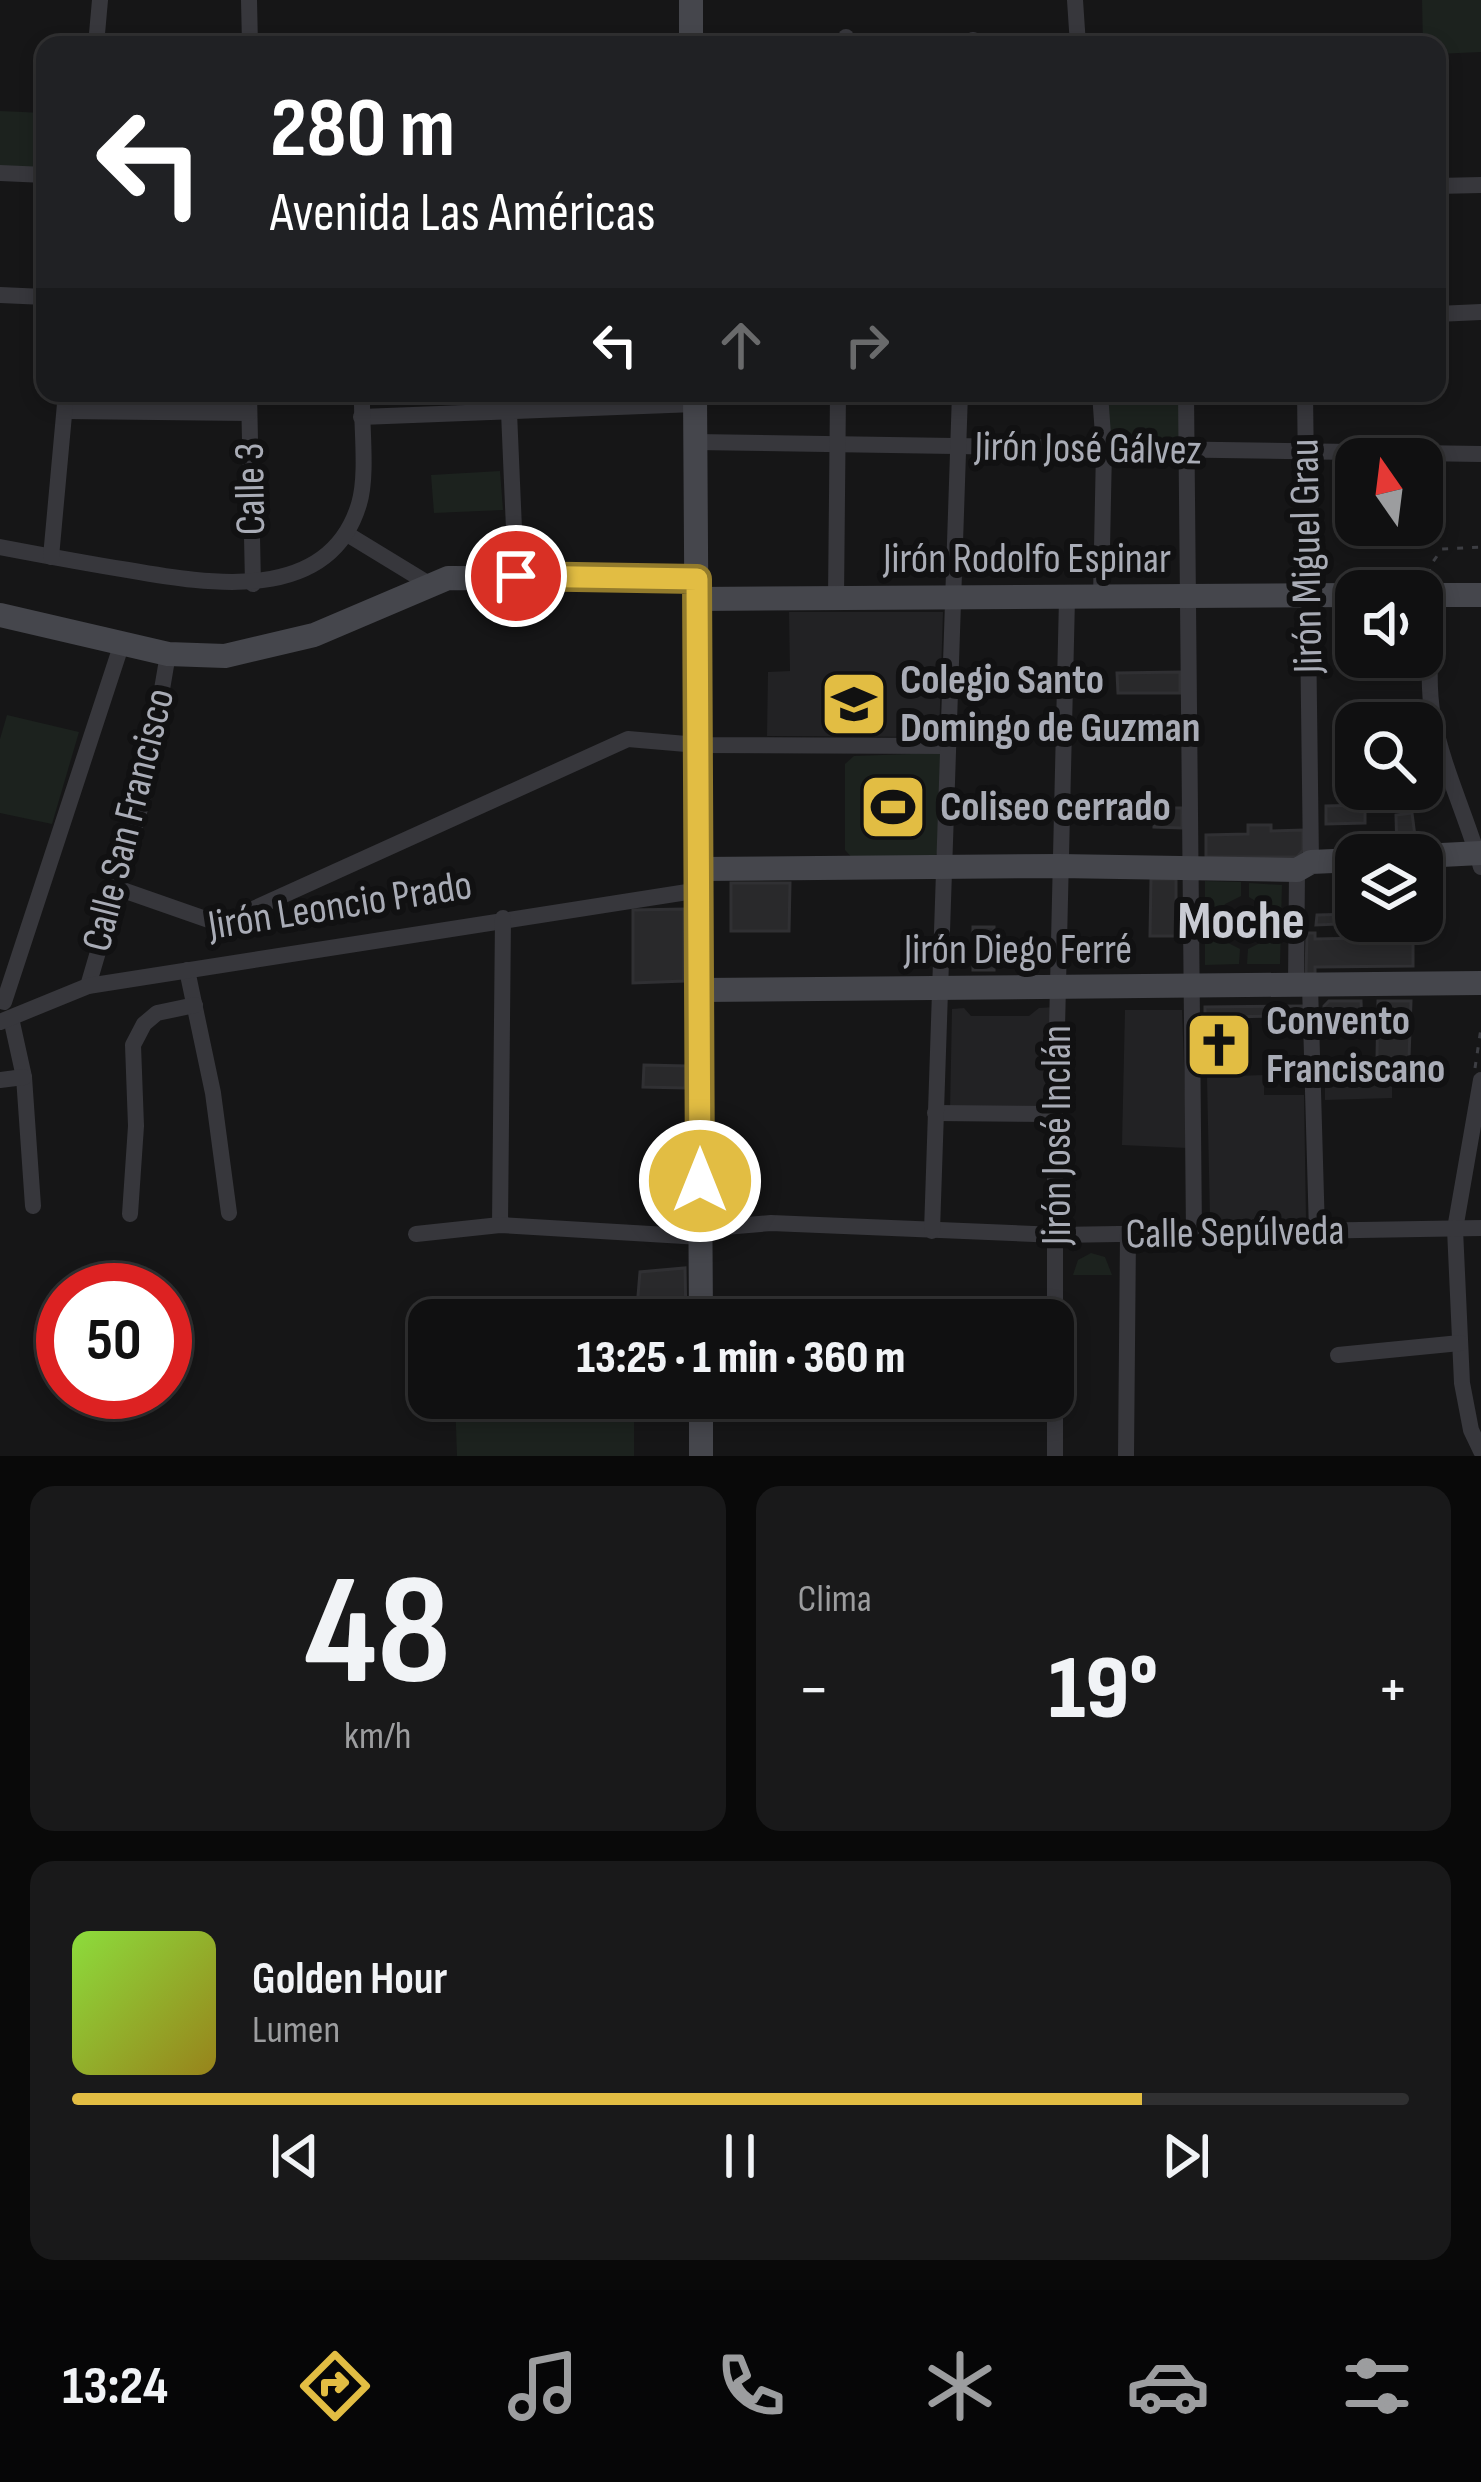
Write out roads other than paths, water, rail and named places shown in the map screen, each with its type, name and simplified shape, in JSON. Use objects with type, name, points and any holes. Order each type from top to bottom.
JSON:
[{"type":"street","points":[[98,36],[100,0]]},
{"type":"street","points":[[249,0],[250,36]]},
{"type":"street","points":[[691,0],[691,36]]},
{"type":"street","points":[[1075,0],[1077,36]]},
{"type":"street","points":[[0,173],[36,175]]},
{"type":"street","points":[[1446,186],[1481,185]]},
{"type":"street","points":[[0,295],[36,297]]},
{"type":"street","points":[[1446,313],[1481,311]]},
{"type":"street","points":[[51,556],[66,402],[249,413]]},
{"type":"street","name":"Calle 3","points":[[249,402],[253,584]]},
{"type":"street","points":[[0,547],[189,581],[253,584],[315,566],[347,534],[361,500],[362,402]]},
{"type":"street","points":[[362,417],[642,402]]},
{"type":"street","points":[[695,402],[701,1299]]},
{"type":"street","points":[[836,598],[838,402]]},
{"type":"street","points":[[932,1231],[960,402]]},
{"type":"street","points":[[1101,402],[1101,598]]},
{"type":"street","points":[[1186,402],[1194,1234]]},
{"type":"street","name":"Jirón Miguel Grau","points":[[1304,402],[1303,985],[1317,1232]]},
{"type":"street","points":[[509,412],[516,576]]},
{"type":"street","name":"Jirón José Gálvez","points":[[695,442],[1481,454]]},
{"type":"street","points":[[347,534],[429,584]]},
{"type":"street","name":"Jirón Rodolfo Espinar","points":[[0,615],[168,654],[225,656],[287,644],[448,578],[516,576],[836,598],[1335,595]]},
{"type":"street","points":[[1443,598],[1481,596]]},
{"type":"street","name":"Jirón José Inclán","points":[[1055,1456],[1054,1114],[1067,598]]},
{"type":"street","points":[[33,1206],[24,1077],[5,1014],[122,643]]},
{"type":"street","name":"Calle San Francisco","points":[[88,986],[144,795],[168,654]]},
{"type":"street","points":[[1431,678],[1432,715],[1443,758],[1480,858],[1443,857]]},
{"type":"street","points":[[117,888],[220,924],[628,740],[698,745],[948,746]]},
{"type":"street","name":"Jirón Leoncio Prado","points":[[5,1014],[88,986],[502,918],[700,879],[944,867],[1192,868],[1335,862]]},
{"type":"street","points":[[500,1225],[502,918]]},
{"type":"street","points":[[188,970],[213,1093],[229,1213]]},
{"type":"street","name":"Jirón Diego Ferré","points":[[700,990],[1481,983]]},
{"type":"street","points":[[130,1214],[136,1126],[134,1045],[144,1024],[157,1013],[195,1005]]},
{"type":"street","points":[[0,1081],[24,1077]]},
{"type":"street","points":[[1481,1081],[1455,1229],[1462,1376],[1471,1430],[1481,1451]]},
{"type":"street","points":[[935,1113],[1054,1114]]},
{"type":"street","name":"Calle Sepúlveda","points":[[416,1234],[500,1225],[701,1233],[772,1223],[1057,1235],[1481,1228]]},
{"type":"street","points":[[1126,1456],[1128,1234]]},
{"type":"street","points":[[1338,1355],[1460,1343]]},
{"type":"street","points":[[1462,1376],[1481,1372]]},
{"type":"street","points":[[701,1419],[701,1456]]},
{"type":"place","name":"Colegio Santo Domingo de Guzman","points":[[854,704]]},
{"type":"place","name":"Coliseo cerrado","points":[[893,807]]},
{"type":"place","name":"Convento Franciscano","points":[[1219,1045]]},
{"type":"district","name":"Moche","points":[[1241,921]]}]
